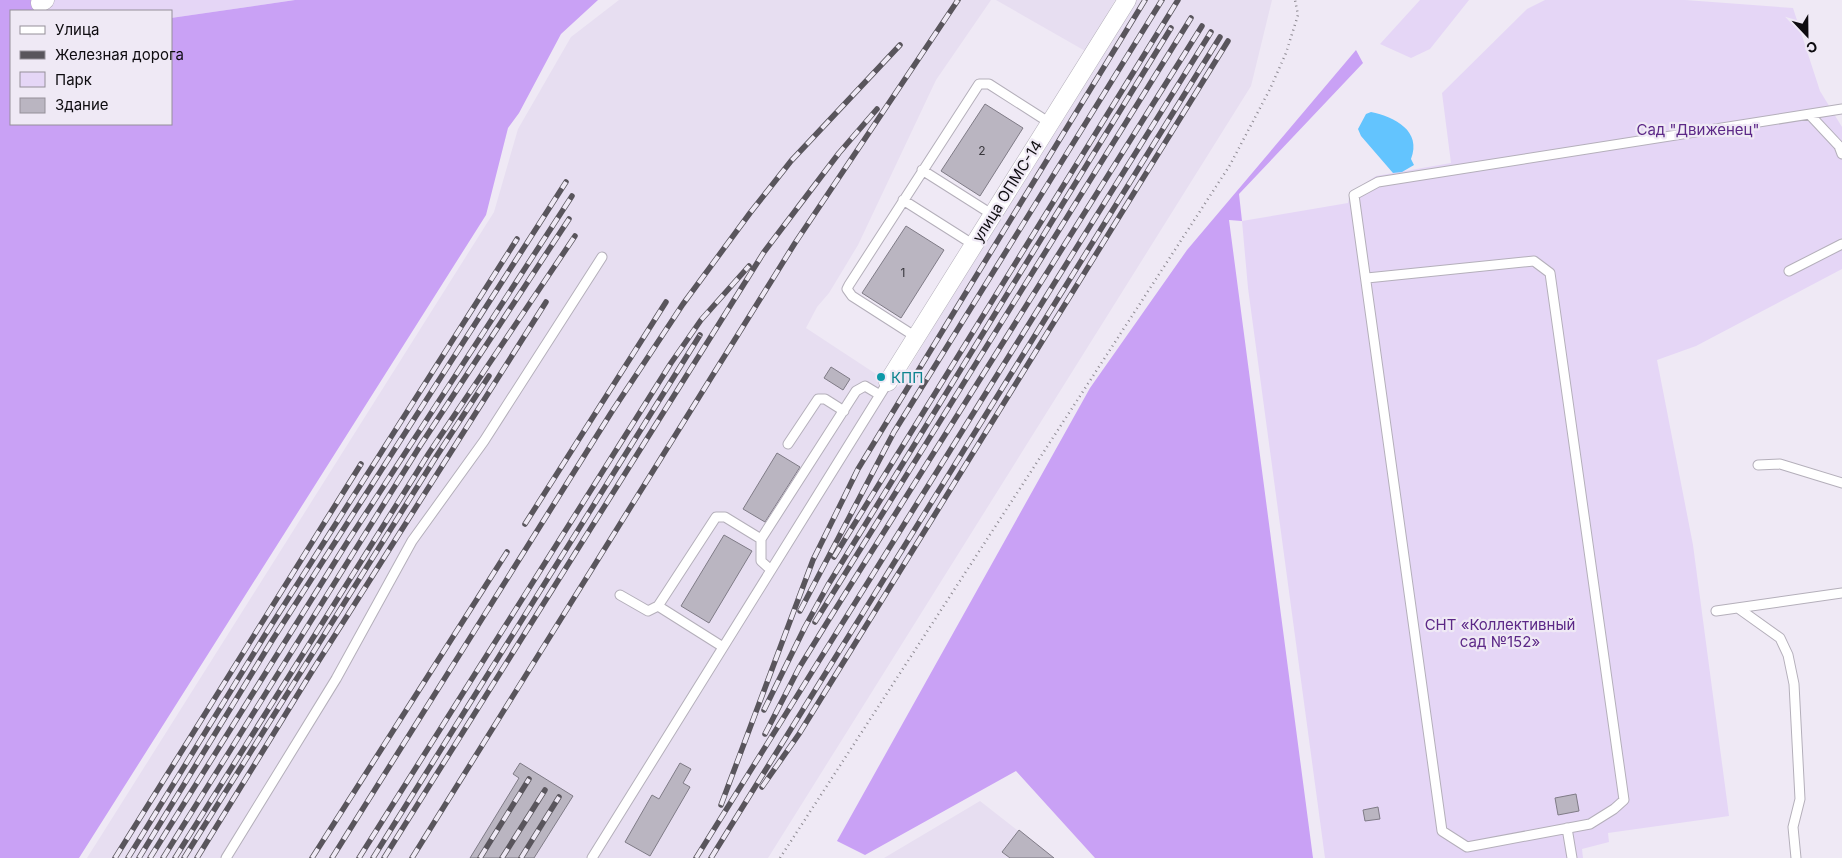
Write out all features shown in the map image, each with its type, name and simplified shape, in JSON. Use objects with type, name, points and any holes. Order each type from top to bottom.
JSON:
[{"type":"street","name":"улица ОПМС-14","points":[[884,389],[1127,0]]},
{"type":"lane","points":[[916,337],[852,296],[847,289],[979,84],[989,84],[1050,123]]},
{"type":"lane","points":[[1367,278],[1534,261],[1550,273],[1624,800],[1614,809],[1590,824],[1468,847],[1442,831],[1367,278],[1354,195],[1378,182],[1468,166],[1810,116],[1842,109]]},
{"type":"lane","points":[[1810,116],[1839,146],[1842,154]]},
{"type":"lane","points":[[922,170],[993,215]]},
{"type":"lane","points":[[903,200],[974,245]]},
{"type":"lane","points":[[1789,271],[1842,244]]},
{"type":"lane","points":[[226,858],[336,679],[412,541],[484,442],[602,256]]},
{"type":"lane","points":[[592,858],[884,389],[860,388],[761,540],[761,561],[771,570]]},
{"type":"lane","points":[[788,444],[818,399],[825,399],[844,411]]},
{"type":"lane","points":[[1758,465],[1780,464],[1842,483]]},
{"type":"lane","points":[[620,595],[643,609],[648,610],[658,606],[716,517],[725,516],[761,540]]},
{"type":"lane","points":[[1716,611],[1842,593]]},
{"type":"lane","points":[[658,606],[723,647]]},
{"type":"lane","points":[[1738,608],[1780,638],[1788,655],[1794,684],[1800,799],[1793,827],[1796,858]]},
{"type":"lane","points":[[1567,828],[1572,858]]},
{"type":"path","points":[[780,858],[1230,165],[1270,89],[1286,53],[1298,15],[1295,0]]},
{"type":"shaded area","points":[[0,0],[38,0],[46,10],[10,10],[10,125],[172,125],[172,18],[295,0],[598,0],[561,34],[519,113],[508,128],[486,215],[79,858],[0,858]]},
{"type":"shaded area","points":[[619,0],[991,0],[936,80],[858,245],[829,293],[817,307],[806,328],[876,374],[879,371],[887,376],[887,382],[898,387],[1124,0],[1272,0],[1251,86],[768,858],[87,858],[494,212],[518,129],[571,37]]},
{"type":"shaded area","points":[[996,0],[1115,0],[1087,52]]},
{"type":"shaded area","points":[[1356,50],[1363,63],[1239,194],[1242,221],[1229,220],[1313,858],[1095,858],[1016,771],[865,855],[837,841],[1090,388],[1187,250]]},
{"type":"shaded area","points":[[980,801],[1053,858],[884,858]]},
{"type":"green space","points":[[38,0],[295,0],[172,18],[172,10],[46,10]]},
{"type":"green space","points":[[1420,0],[1469,0],[1430,49],[1411,58],[1380,44]]},
{"type":"green space","name":"СНТ «Коллективный сад №152»","points":[[1545,0],[1685,0],[1793,8],[1820,91],[1842,127],[1842,269],[1696,346],[1657,360],[1693,545],[1729,816],[1608,833],[1609,842],[1582,849],[1583,858],[1325,858],[1248,288],[1242,221],[1348,203],[1350,193],[1376,176],[1451,163],[1442,93],[1527,9]]},
{"type":"water","points":[[1371,112],[1397,122],[1410,133],[1413,141],[1411,159],[1414,165],[1402,172],[1393,173],[1361,136],[1358,129],[1366,114]]},
{"type":"building","points":[[985,104],[1023,128],[980,196],[941,171]]},
{"type":"building","points":[[906,226],[944,250],[901,318],[862,293]]},
{"type":"building","points":[[831,367],[850,379],[843,390],[824,378]]},
{"type":"building","points":[[777,453],[800,467],[765,522],[743,509]]},
{"type":"building","points":[[724,535],[752,551],[709,623],[681,606]]},
{"type":"building","points":[[520,763],[573,796],[534,858],[470,858],[519,778],[513,774]]},
{"type":"building","points":[[680,763],[691,769],[683,783],[690,787],[650,856],[625,842],[652,795],[659,799]]},
{"type":"building","points":[[1576,794],[1579,811],[1558,815],[1555,798]]},
{"type":"building","points":[[1378,807],[1380,819],[1365,821],[1363,810]]},
{"type":"building","points":[[1019,830],[1054,858],[1010,858],[1002,852]]},
{"type":"railway","points":[[412,858],[795,243],[958,0]]},
{"type":"railway","points":[[721,805],[813,560],[858,469],[1145,0]]},
{"type":"railway","points":[[800,611],[894,432],[1162,0]]},
{"type":"railway","points":[[834,557],[1178,0]]},
{"type":"railway","points":[[815,622],[1191,18]]},
{"type":"railway","points":[[765,734],[799,668],[828,621],[1202,26]]},
{"type":"railway","points":[[764,710],[828,585],[1171,28]]},
{"type":"railway","points":[[696,858],[1211,32]]},
{"type":"railway","points":[[711,858],[1220,37]]},
{"type":"railway","points":[[762,787],[799,734],[1228,41]]},
{"type":"railway","points":[[332,858],[611,413],[683,304],[791,161],[900,45]]},
{"type":"railway","points":[[384,858],[764,252],[839,153],[877,109]]},
{"type":"railway","points":[[139,858],[273,639],[566,182]]},
{"type":"railway","points":[[150,858],[348,541],[572,196]]},
{"type":"railway","points":[[163,858],[420,446],[569,219]]},
{"type":"railway","points":[[175,858],[429,453],[575,236]]},
{"type":"railway","points":[[128,858],[265,635],[517,239]]},
{"type":"railway","points":[[359,858],[671,363],[701,320],[749,266]]},
{"type":"railway","points":[[197,858],[311,673],[546,302]]},
{"type":"railway","points":[[525,524],[666,302]]},
{"type":"railway","points":[[373,858],[700,335]]},
{"type":"railway","points":[[184,858],[489,376]]},
{"type":"railway","points":[[115,858],[361,464]]},
{"type":"railway","points":[[312,858],[507,552]]},
{"type":"railway","points":[[480,858],[529,779]]},
{"type":"railway","points":[[502,858],[545,790]]},
{"type":"railway","points":[[521,858],[559,797]]},
{"type":"place","name":"КПП","points":[[881,377]]},
{"type":"park label","name":"Сад \"Движенец\"","points":[[1698,129]]}]
